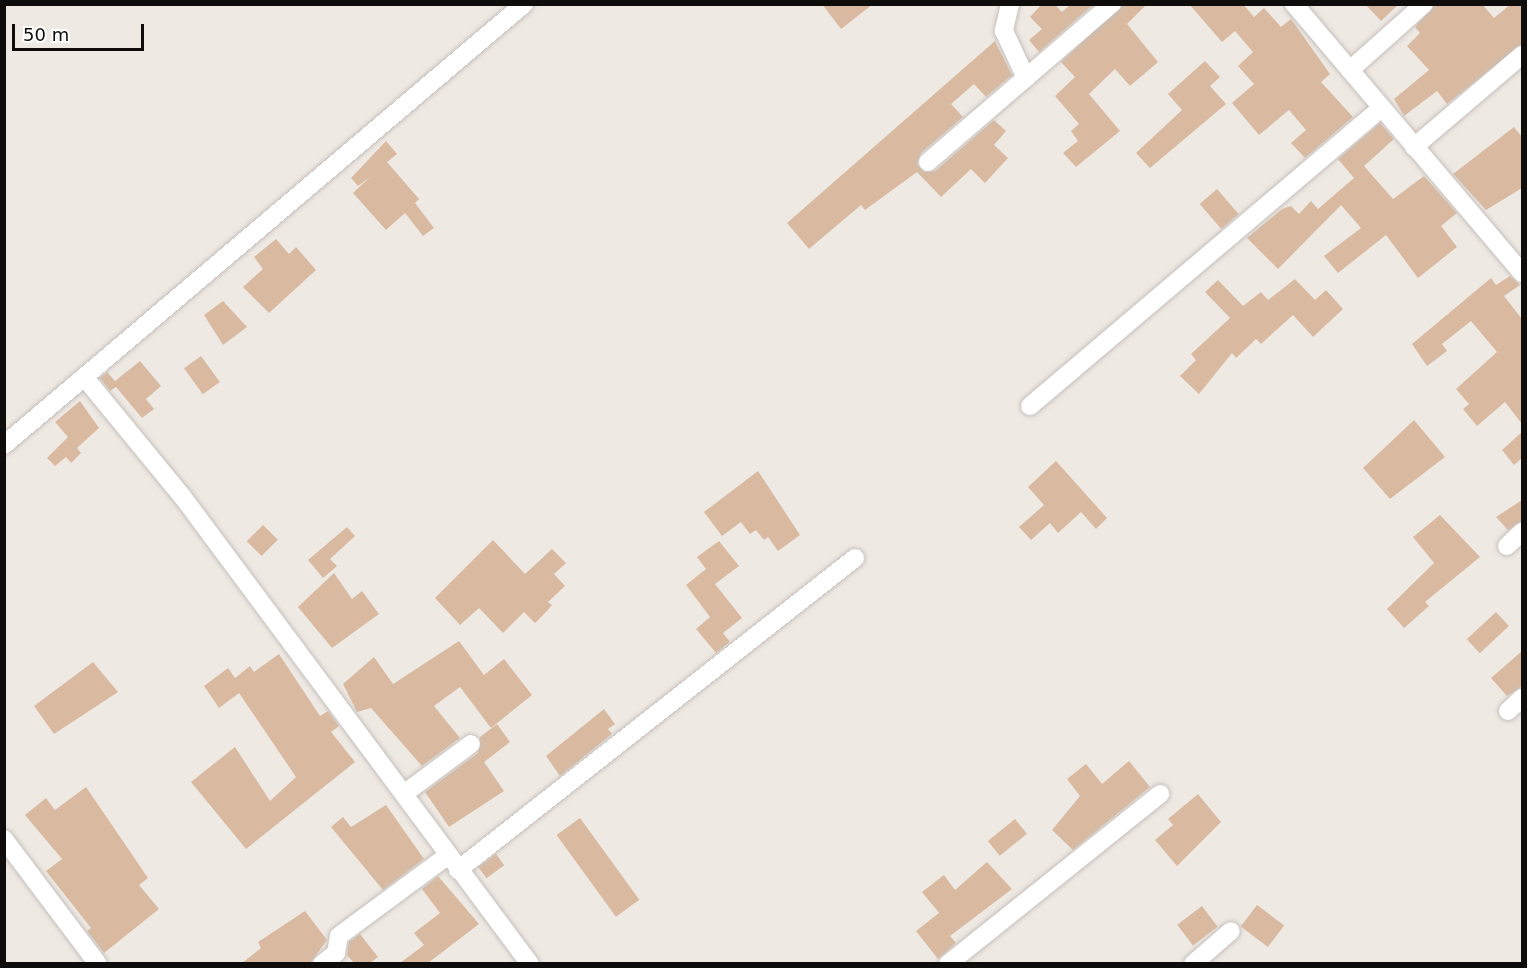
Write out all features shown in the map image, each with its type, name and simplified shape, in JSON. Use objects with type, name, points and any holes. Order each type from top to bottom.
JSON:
[{"type":"street","points":[[4,445],[524,4]]},
{"type":"street","points":[[1010,4],[1004,30],[1026,78]]},
{"type":"street","points":[[928,162],[1112,4]]},
{"type":"street","points":[[1350,70],[1424,4]]},
{"type":"street","points":[[1301,7],[1381,108],[1522,273]]},
{"type":"street","points":[[1414,147],[1522,55]]},
{"type":"street","points":[[1030,406],[1381,108]]},
{"type":"street","points":[[85,378],[182,496],[405,793],[453,863],[530,963]]},
{"type":"street","points":[[1507,546],[1522,532]]},
{"type":"street","points":[[322,963],[336,953],[339,936],[453,863],[855,558]]},
{"type":"street","points":[[1508,711],[1522,698]]},
{"type":"street","points":[[405,793],[471,744]]},
{"type":"street","points":[[948,963],[1160,794]]},
{"type":"street","points":[[4,839],[98,963]]},
{"type":"street","points":[[1193,963],[1231,931]]},
{"type":"building","points":[[822,4],[873,4],[841,29]]},
{"type":"building","points":[[1042,4],[1054,4],[1062,12],[1071,4],[1094,4],[1039,52],[1029,40],[1042,29],[1030,17]]},
{"type":"building","points":[[1123,4],[1147,4],[1127,24],[1158,62],[1130,86],[1115,69],[1089,94],[1120,131],[1076,167],[1063,153],[1078,141],[1071,131],[1079,124],[1055,96],[1075,77],[1061,62]]},
{"type":"building","points":[[1189,4],[1243,4],[1254,17],[1264,8],[1281,27],[1291,19],[1330,74],[1321,82],[1353,117],[1305,158],[1291,143],[1306,130],[1289,110],[1259,135],[1232,103],[1254,84],[1238,66],[1253,52],[1235,31],[1222,42]]},
{"type":"building","points":[[1365,4],[1399,4],[1381,21]]},
{"type":"building","points":[[1435,4],[1482,4],[1494,18],[1511,4],[1522,4],[1522,44],[1447,104],[1437,91],[1404,116],[1394,99],[1429,70],[1407,46],[1420,33],[1415,27]]},
{"type":"building","points":[[995,41],[1012,75],[986,97],[974,84],[951,104],[963,117],[921,153],[917,164],[924,172],[935,171],[994,120],[1006,131],[994,145],[1008,158],[985,183],[971,169],[941,197],[917,172],[865,210],[861,205],[809,249],[787,223]]},
{"type":"building","points":[[1205,61],[1220,77],[1210,86],[1226,104],[1150,168],[1136,153],[1182,110],[1168,94]]},
{"type":"building","points":[[1380,123],[1394,139],[1364,166],[1393,199],[1424,176],[1457,213],[1441,226],[1457,247],[1418,278],[1386,235],[1338,273],[1324,256],[1361,228],[1341,205],[1278,269],[1247,238],[1282,209],[1291,206],[1299,214],[1311,201],[1318,209],[1354,178],[1338,159]]},
{"type":"building","points":[[1514,127],[1522,137],[1522,188],[1486,210],[1453,174]]},
{"type":"building","points":[[386,141],[397,154],[387,162],[419,199],[415,203],[434,228],[423,236],[405,213],[386,230],[353,193],[370,177],[358,186],[351,178]]},
{"type":"building","points":[[1217,189],[1239,214],[1221,229],[1200,204]]},
{"type":"building","points":[[276,239],[289,254],[296,247],[316,270],[269,313],[243,287],[263,269],[254,257]]},
{"type":"building","points":[[1510,276],[1520,285],[1504,296],[1522,319],[1522,424],[1505,402],[1477,426],[1463,409],[1469,404],[1456,389],[1497,352],[1471,321],[1442,344],[1447,351],[1427,366],[1412,344],[1491,278],[1496,285]]},
{"type":"building","points":[[1295,279],[1315,300],[1326,290],[1343,309],[1313,337],[1293,315],[1261,344],[1256,339],[1236,358],[1232,353],[1199,394],[1180,376],[1196,360],[1191,354],[1230,318],[1205,292],[1218,280],[1243,306],[1261,292],[1268,300]]},
{"type":"building","points":[[223,301],[247,327],[223,345],[204,315]]},
{"type":"building","points":[[201,356],[220,382],[203,394],[184,368]]},
{"type":"building","points":[[140,361],[161,386],[146,399],[154,409],[142,418],[116,387],[110,391],[100,378],[107,372],[115,381]]},
{"type":"building","points":[[80,401],[99,428],[77,448],[81,453],[71,463],[66,457],[55,466],[47,458],[68,437],[55,422]]},
{"type":"building","points":[[1414,420],[1445,457],[1390,499],[1363,468]]},
{"type":"building","points":[[1522,432],[1522,458],[1514,465],[1502,450]]},
{"type":"building","points":[[1056,461],[1107,518],[1096,529],[1081,512],[1058,533],[1050,523],[1031,540],[1019,527],[1044,505],[1028,487]]},
{"type":"building","points":[[758,471],[800,535],[778,551],[768,537],[764,540],[756,530],[750,534],[741,522],[722,536],[704,512]]},
{"type":"building","points":[[1522,500],[1522,521],[1508,530],[1496,517]]},
{"type":"building","points":[[1440,515],[1480,557],[1425,602],[1429,606],[1404,628],[1387,609],[1434,563],[1413,537]]},
{"type":"building","points":[[263,525],[278,540],[262,556],[247,541]]},
{"type":"building","points":[[347,527],[355,536],[330,559],[337,566],[323,578],[308,560]]},
{"type":"building","points":[[493,540],[525,574],[552,549],[566,563],[554,574],[565,586],[548,602],[552,605],[547,611],[535,623],[524,612],[503,633],[479,608],[460,625],[435,598]]},
{"type":"building","points":[[719,541],[739,566],[715,584],[742,618],[723,633],[730,642],[716,653],[696,629],[710,617],[686,585],[706,569],[697,557]]},
{"type":"building","points":[[334,573],[352,599],[362,591],[379,614],[332,648],[298,607]]},
{"type":"building","points":[[1496,612],[1509,626],[1480,653],[1467,639]]},
{"type":"building","points":[[459,641],[484,675],[504,659],[532,695],[491,728],[460,687],[434,706],[460,738],[422,766],[371,708],[357,712],[343,684],[374,657],[393,684]]},
{"type":"building","points":[[1522,651],[1522,686],[1507,696],[1491,678]]},
{"type":"building","points":[[279,654],[320,716],[328,711],[339,726],[331,732],[355,762],[246,849],[191,782],[235,747],[270,801],[296,777],[239,693],[219,708],[204,686],[228,668],[235,678],[250,666],[254,672]]},
{"type":"building","points":[[93,662],[118,692],[54,734],[34,706]]},
{"type":"building","points":[[604,709],[615,724],[608,729],[612,734],[560,776],[546,756]]},
{"type":"building","points":[[497,724],[510,742],[484,762],[504,791],[449,827],[425,792],[478,753],[480,737]]},
{"type":"building","points":[[1129,761],[1150,787],[1073,850],[1052,830],[1080,796],[1067,779],[1086,764],[1102,784]]},
{"type":"building","points":[[86,787],[148,878],[139,885],[159,909],[104,953],[87,931],[91,928],[46,871],[62,859],[25,815],[46,798],[55,810]]},
{"type":"building","points":[[1198,794],[1221,822],[1177,866],[1155,840],[1173,825],[1168,819]]},
{"type":"building","points":[[386,805],[424,859],[383,890],[331,827],[343,817],[351,827]]},
{"type":"building","points":[[580,818],[639,900],[616,917],[557,835]]},
{"type":"building","points":[[1015,819],[1027,834],[1000,856],[988,841]]},
{"type":"building","points":[[496,854],[504,865],[486,878],[478,867]]},
{"type":"building","points":[[987,862],[1012,889],[950,936],[956,943],[938,959],[916,931],[939,913],[922,892],[944,875],[955,890]]},
{"type":"building","points":[[438,876],[479,924],[428,963],[400,963],[424,945],[414,933],[440,913],[422,889]]},
{"type":"building","points":[[1257,905],[1284,925],[1268,947],[1241,927]]},
{"type":"building","points":[[1202,906],[1218,927],[1193,945],[1177,925]]},
{"type":"building","points":[[305,911],[327,940],[311,962],[242,963],[261,948],[258,942]]},
{"type":"building","points":[[360,934],[378,957],[370,963],[354,963],[347,955],[349,942]]}]
